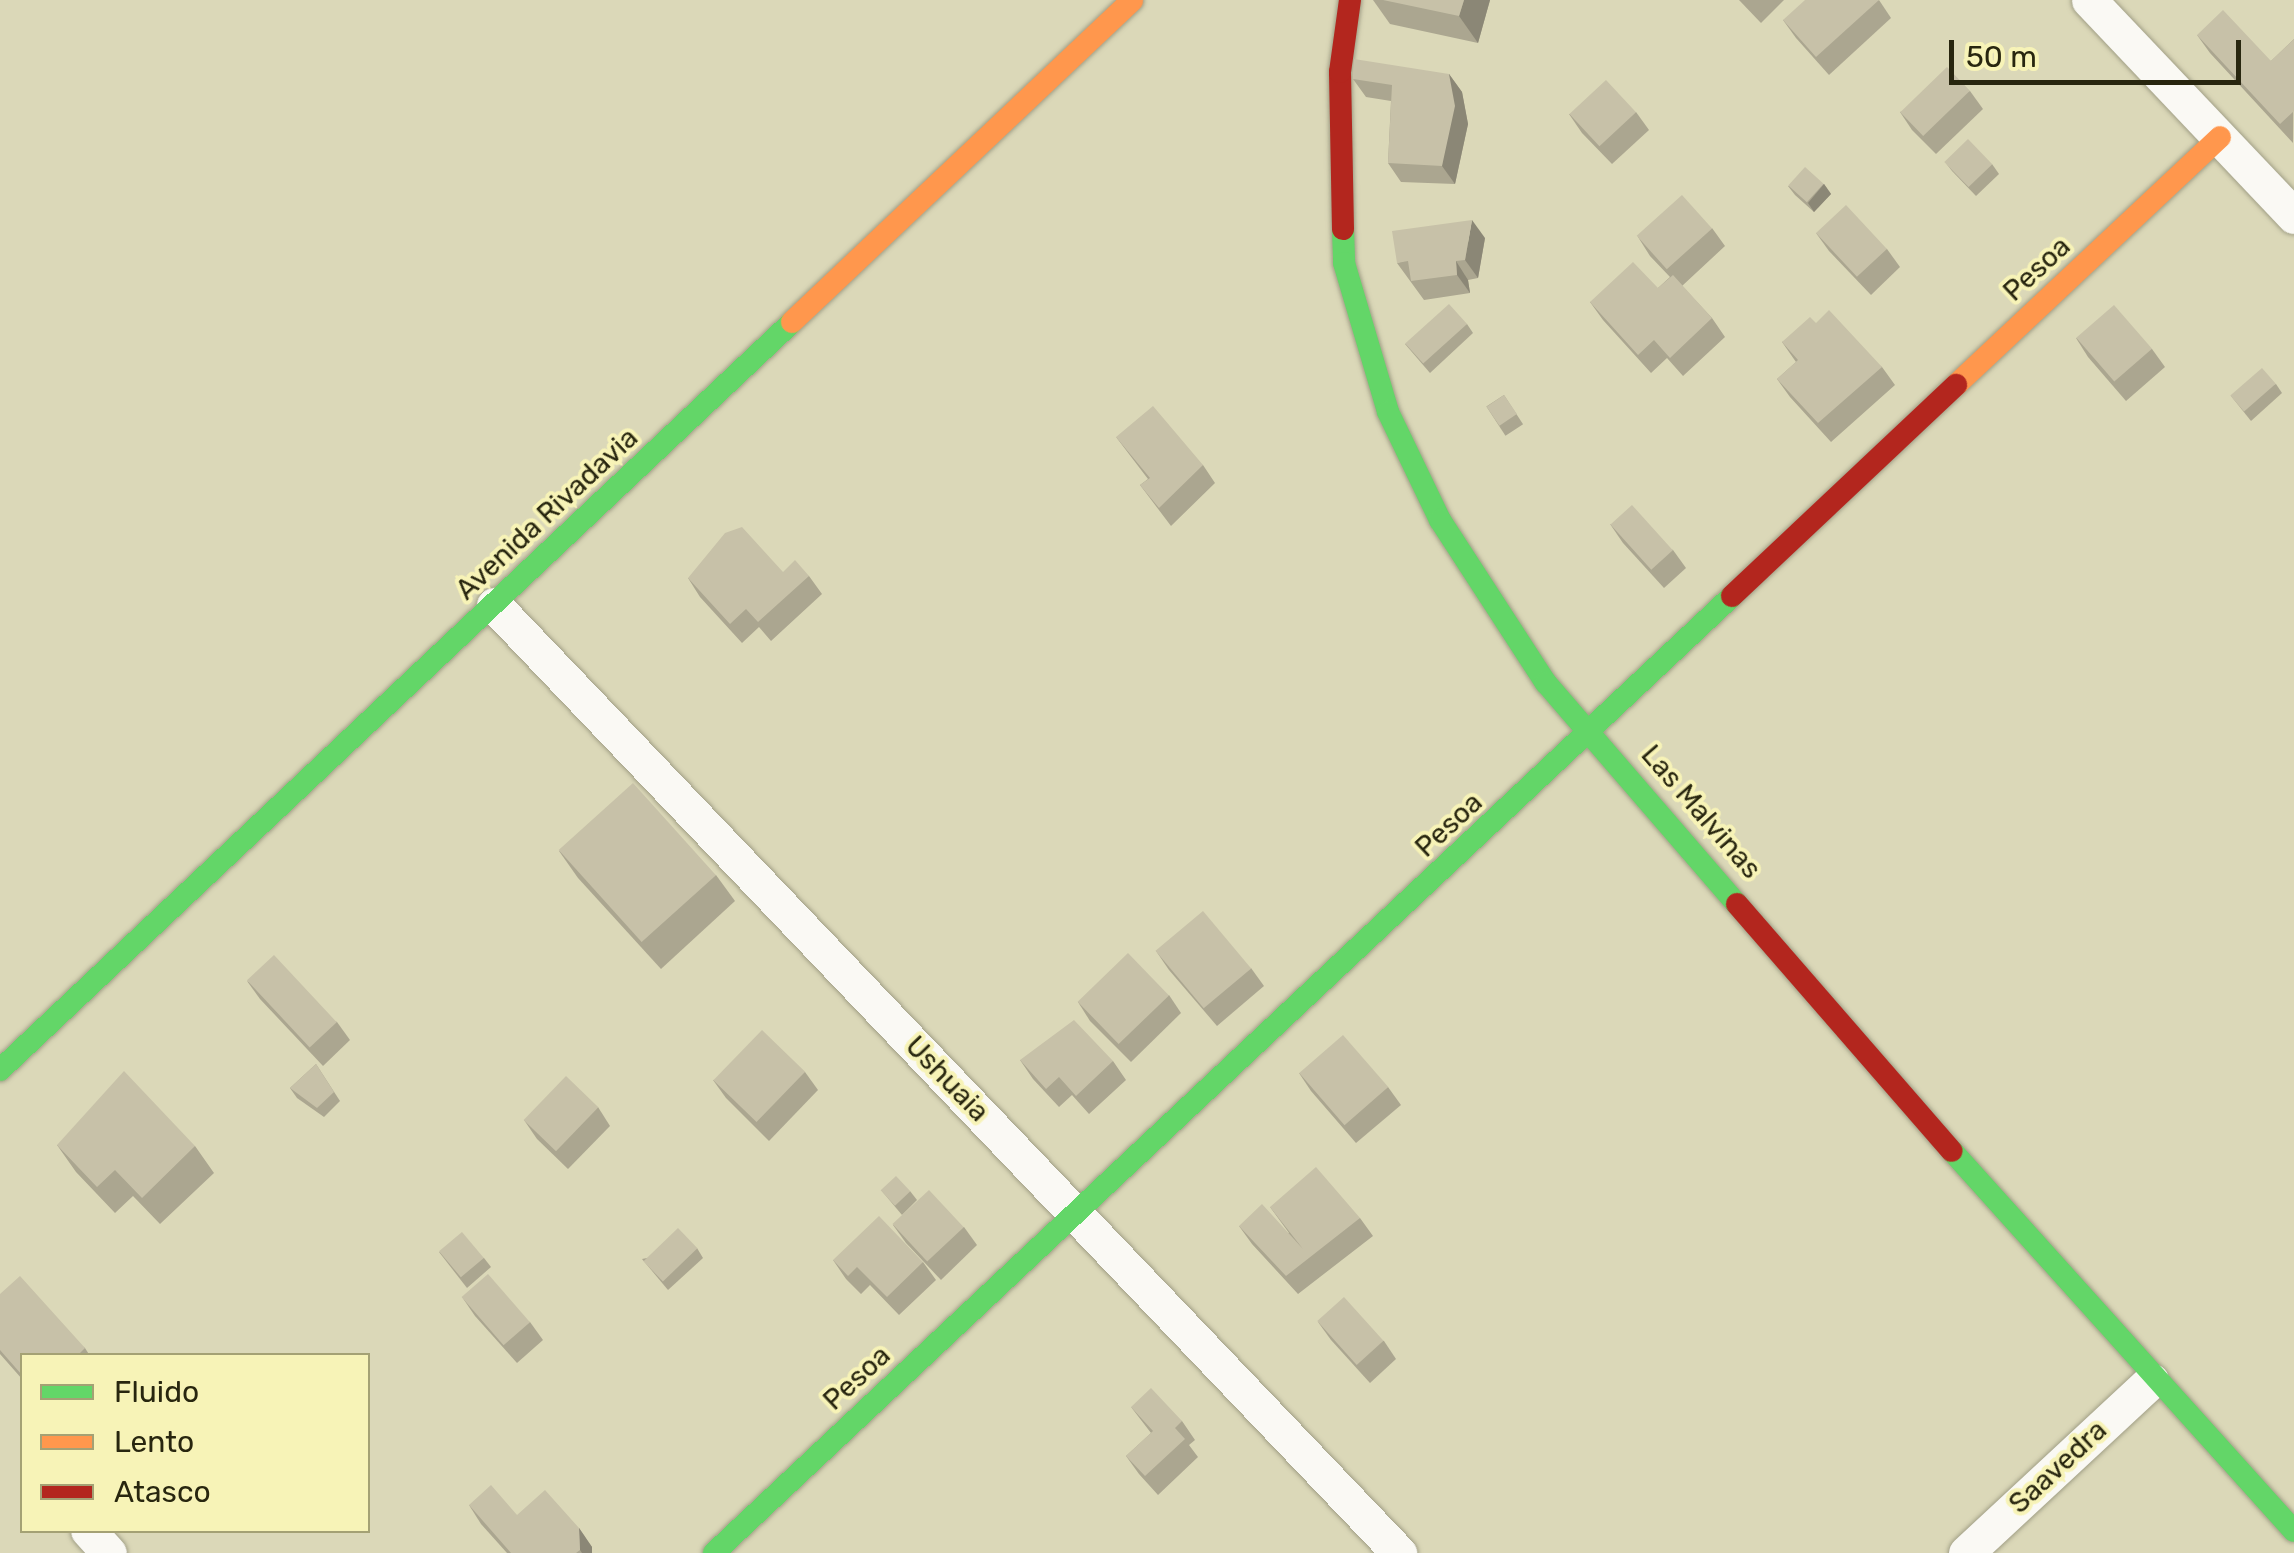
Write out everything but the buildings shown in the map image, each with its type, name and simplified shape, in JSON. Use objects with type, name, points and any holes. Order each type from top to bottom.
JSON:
[{"type":"street","name":"Avenida Rivadavia","points":[[0,1070],[1132,0]]},
{"type":"street","name":"Las Malvinas","points":[[1350,0],[1340,72],[1344,262],[1388,412],[1440,520],[1546,683],[2152,1381],[2294,1531]]},
{"type":"street","points":[[2090,0],[2294,216]]},
{"type":"street","name":"Pesoa","points":[[714,1553],[1592,732],[2220,137]]},
{"type":"street","name":"Ushuaia","points":[[494,606],[1399,1553]]},
{"type":"street","name":"Saavedra","points":[[1966,1553],[2152,1381]]},
{"type":"street","points":[[91,1533],[109,1553]]},
{"type":"traffic: fast","points":[[1343,229],[1344,263],[1388,412],[1440,520],[1546,683],[1737,904]]},
{"type":"traffic: fast","points":[[0,1070],[792,322]]},
{"type":"traffic: fast","points":[[714,1553],[1732,596]]},
{"type":"traffic: fast","points":[[1952,1151],[2294,1531]]},
{"type":"traffic: slow","points":[[792,322],[1132,0]]},
{"type":"traffic: slow","points":[[1956,385],[2220,137]]},
{"type":"traffic: jam","points":[[1343,229],[1340,72],[1350,0]]},
{"type":"traffic: jam","points":[[1732,596],[1956,385]]},
{"type":"traffic: jam","points":[[1737,904],[1952,1151]]}]
